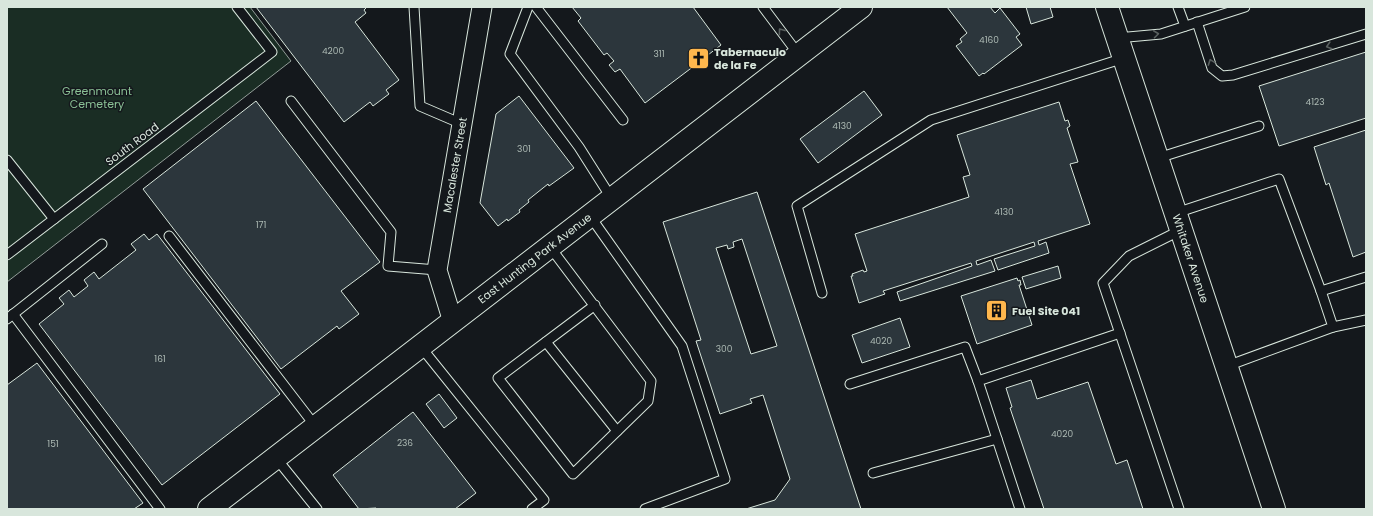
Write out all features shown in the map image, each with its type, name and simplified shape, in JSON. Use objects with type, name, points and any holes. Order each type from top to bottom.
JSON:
[{"type":"main road","name":"East Hunting Park Avenue","points":[[209,509],[861,7]]},
{"type":"main road","name":"Whitaker Avenue","points":[[1107,7],[1274,509]]},
{"type":"street","name":"Macalester Street","points":[[453,322],[437,270],[482,7]]},
{"type":"lane","name":"South Road","points":[[7,255],[272,52],[238,7]]},
{"type":"lane","points":[[414,7],[420,106],[462,124]]},
{"type":"lane","points":[[528,7],[510,54],[579,146],[612,200]]},
{"type":"lane","points":[[536,7],[623,120]]},
{"type":"lane","points":[[763,7],[799,55]]},
{"type":"lane","points":[[1178,7],[1184,26]]},
{"type":"lane","points":[[822,293],[797,206],[931,120],[1120,48],[1245,7]]},
{"type":"lane","points":[[1197,22],[1212,68],[1222,76],[1233,75],[1366,34]]},
{"type":"lane","points":[[291,101],[391,232],[388,266],[437,270]]},
{"type":"lane","points":[[1157,158],[1259,126]]},
{"type":"lane","points":[[7,160],[54,219]]},
{"type":"lane","points":[[1179,509],[1103,283],[1129,256],[1178,221],[1279,179],[1333,327]]},
{"type":"lane","points":[[590,216],[682,346],[725,479],[646,509]]},
{"type":"lane","points":[[169,236],[316,427]]},
{"type":"lane","points":[[102,244],[10,316],[160,509]]},
{"type":"lane","points":[[550,247],[651,381],[648,401],[573,474],[498,378],[594,306]]},
{"type":"lane","points":[[1321,291],[1366,277]]},
{"type":"lane","points":[[1227,366],[1333,327],[1366,320]]},
{"type":"lane","points":[[978,381],[1120,332]]},
{"type":"lane","points":[[546,342],[617,431]]},
{"type":"lane","points":[[421,346],[544,500],[532,509]]},
{"type":"lane","points":[[850,384],[965,347],[978,381],[1020,509]]},
{"type":"lane","points":[[873,473],[997,439]]},
{"type":"lane","points":[[276,458],[317,509]]},
{"type":"green space","name":"Greenmount Cemetery","points":[[7,7],[250,7],[291,61],[7,282]]},
{"type":"building","points":[[256,7],[367,7],[364,10],[366,13],[355,22],[399,80],[386,90],[389,94],[373,106],[370,102],[344,122]]},
{"type":"building","points":[[572,7],[693,7],[721,45],[704,58],[706,60],[696,68],[694,66],[645,103],[620,69],[615,72],[609,65],[614,61],[607,53],[604,55],[578,21],[581,18]]},
{"type":"building","points":[[947,7],[990,7],[995,13],[1000,8],[1020,34],[1016,37],[1022,45],[984,74],[983,73],[979,76],[956,46],[962,42],[960,39],[967,33]]},
{"type":"building","points":[[1026,7],[1050,7],[1053,17],[1031,24]]},
{"type":"building","points":[[1366,52],[1366,118],[1279,146],[1259,86]]},
{"type":"building","points":[[864,91],[882,115],[818,163],[800,139]]},
{"type":"building","points":[[519,96],[574,168],[549,186],[548,184],[528,200],[529,202],[519,210],[520,212],[498,226],[480,203],[496,114]]},
{"type":"building","points":[[256,101],[380,262],[341,291],[359,314],[339,329],[337,326],[281,369],[143,189]]},
{"type":"building","points":[[1059,102],[1065,121],[1068,120],[1070,126],[1067,128],[1078,162],[1070,164],[1090,224],[1038,241],[1039,245],[1046,242],[1049,253],[998,270],[994,259],[1035,246],[1034,242],[976,261],[977,265],[991,260],[995,271],[900,301],[897,292],[972,266],[971,263],[883,291],[885,294],[859,303],[851,276],[853,276],[852,274],[863,270],[864,272],[867,271],[855,234],[969,197],[963,177],[970,175],[957,135]]},
{"type":"building","points":[[1366,130],[1366,252],[1353,257],[1329,183],[1326,185],[1314,147]]},
{"type":"building","points":[[757,192],[861,509],[746,509],[775,500],[790,479],[763,395],[750,399],[752,403],[720,414],[696,341],[701,340],[663,222]],"holes":[[[742,239],[777,346],[751,354],[716,248],[727,245],[728,249],[734,247],[733,242]]]},
{"type":"building","points":[[144,234],[149,240],[157,234],[280,394],[162,485],[39,324],[64,304],[59,298],[69,290],[74,297],[88,286],[84,280],[94,272],[99,279],[136,250],[131,244]]},
{"type":"building","points":[[1058,266],[1061,278],[1026,289],[1022,277]]},
{"type":"building","name":"Fuel Site 041","points":[[1017,278],[1018,281],[1020,280],[1021,285],[1019,285],[1032,325],[977,344],[961,296]]},
{"type":"building","points":[[900,318],[910,347],[862,363],[852,335]]},
{"type":"building","points":[[37,363],[143,503],[134,509],[7,509],[7,385]]},
{"type":"building","points":[[1031,380],[1037,399],[1088,382],[1116,464],[1127,460],[1143,509],[1044,509],[1010,408],[1012,407],[1006,388]]},
{"type":"building","points":[[439,394],[457,418],[444,428],[426,404]]},
{"type":"building","points":[[413,412],[476,493],[455,509],[359,509],[333,475]]},
{"type":"place","name":"Tabernaculo de la Fe","points":[[698,58]]},
{"type":"place","name":"Fuel Site 041","points":[[997,311]]}]
